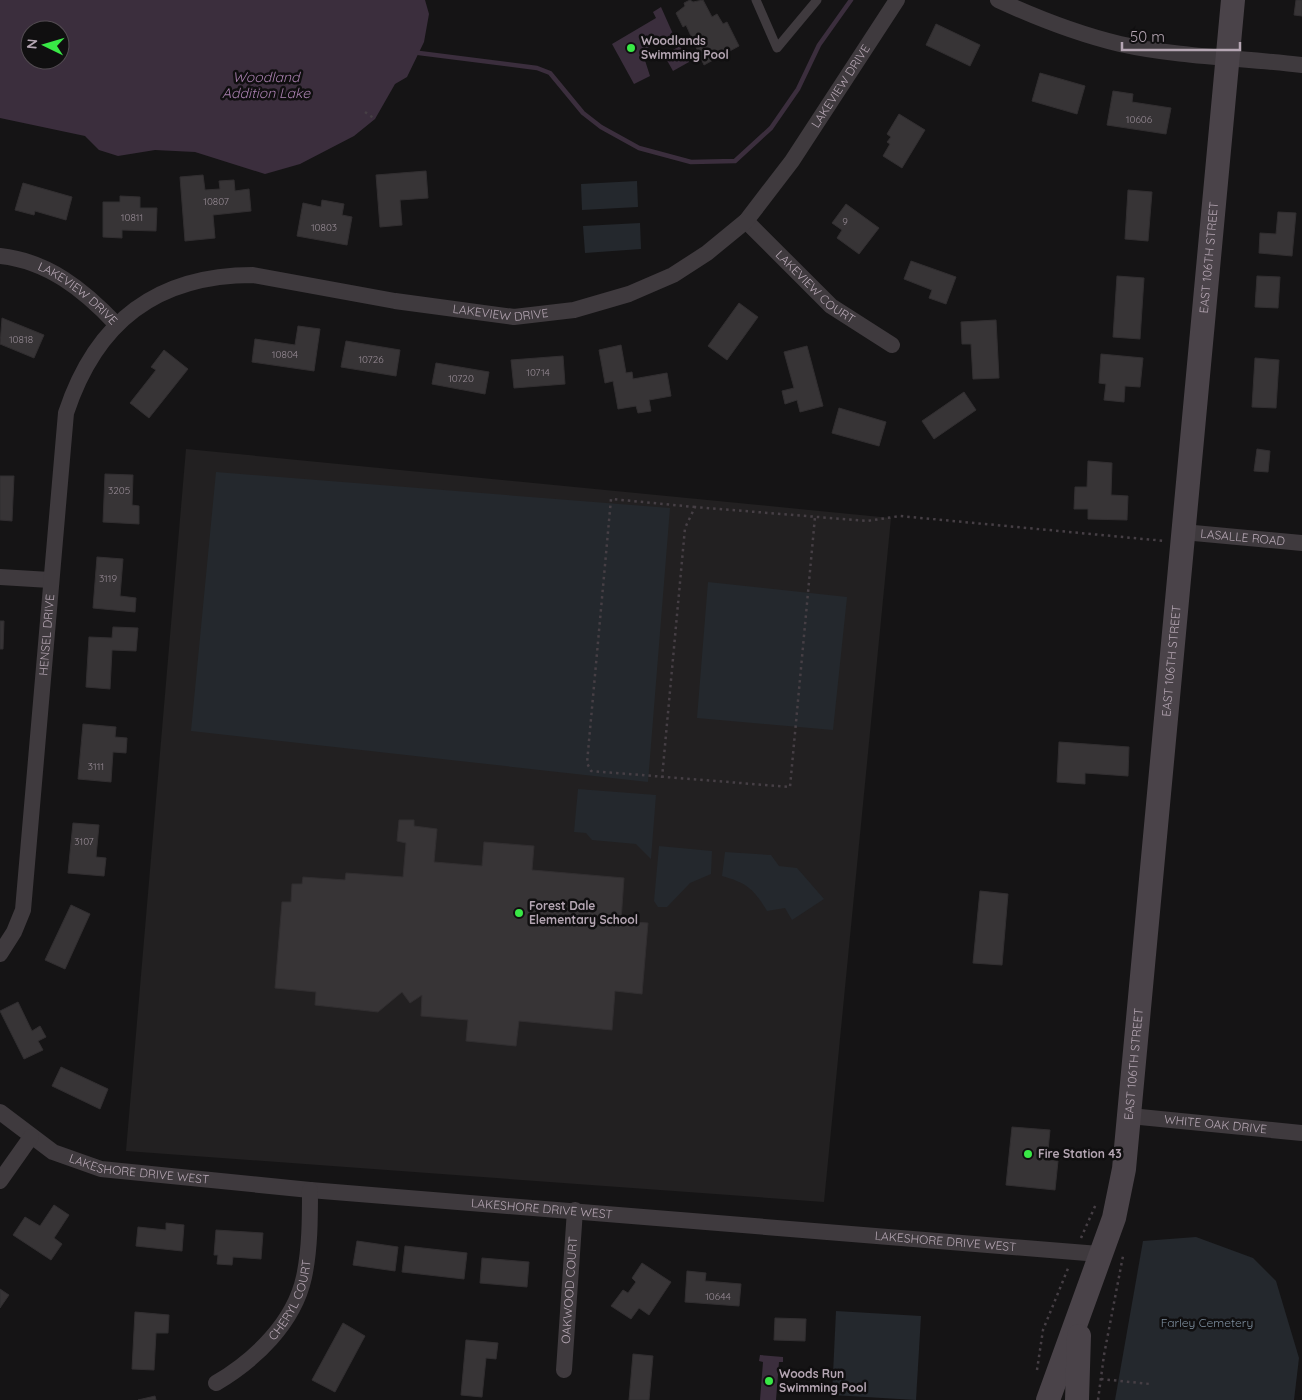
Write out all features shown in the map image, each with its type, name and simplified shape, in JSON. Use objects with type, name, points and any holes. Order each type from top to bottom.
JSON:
[{"type":"street","name":"LAKEVIEW DRIVE","points":[[0,256],[28,261],[61,276],[99,306],[116,324],[164,292],[192,282],[233,275],[253,275],[395,302],[514,317],[574,310],[629,294],[673,275],[707,253],[746,221],[792,161],[897,0]]},
{"type":"street","points":[[998,0],[1069,29],[1119,43],[1227,57],[1302,64]]},
{"type":"street","name":"EAST 106TH STREET","points":[[1048,1400],[1080,1317],[1099,1254],[1114,1218],[1120,1195],[1130,1116],[1233,0]]},
{"type":"street","name":"LAKEVIEW COURT","points":[[746,221],[831,306],[892,345]]},
{"type":"street","name":"HENSEL DRIVE","points":[[0,954],[14,932],[23,910],[50,580],[66,413],[73,392],[85,367],[116,324]]},
{"type":"street","name":"LASALLE ROAD","points":[[1184,530],[1302,542]]},
{"type":"street","points":[[0,577],[50,580]]},
{"type":"street","name":"LAKESHORE DRIVE WEST","points":[[0,1112],[53,1152],[101,1169],[310,1190],[1099,1254]]},
{"type":"street","name":"WHITE OAK DRIVE","points":[[1130,1116],[1302,1133]]},
{"type":"street","points":[[0,1181],[31,1137]]},
{"type":"street","name":"CHERYL COURT","points":[[216,1383],[239,1369],[262,1349],[293,1308],[304,1278],[310,1190]]},
{"type":"street","name":"OAKWOOD COURT","points":[[564,1370],[575,1210]]},
{"type":"street","name":"EAST 106TH STREET","points":[[1077,1400],[1080,1317]]},
{"type":"lane","points":[[756,0],[777,48],[817,0]]},
{"type":"path","points":[[365,112],[376,119]]},
{"type":"path","points":[[815,517],[790,787],[590,771],[587,764],[612,499],[695,508],[815,517],[867,521],[900,516],[1170,542],[1184,530]]},
{"type":"path","points":[[662,778],[685,528],[695,508]]},
{"type":"path","points":[[1036,1377],[1044,1330],[1074,1252],[1099,1195]]},
{"type":"path","points":[[1100,1379],[1150,1384]]},
{"type":"shaded area","points":[[186,449],[891,518],[824,1202],[126,1151]]},
{"type":"green space","points":[[637,181],[638,207],[582,210],[581,184]]},
{"type":"green space","points":[[640,223],[641,249],[585,253],[583,226]]},
{"type":"green space","points":[[216,472],[670,508],[648,782],[191,731]]},
{"type":"green space","points":[[708,582],[847,597],[833,730],[697,718]]},
{"type":"green space","points":[[578,789],[656,795],[651,859],[636,844],[592,840],[586,833],[574,832]]},
{"type":"green space","points":[[659,846],[712,851],[711,874],[690,883],[667,907],[658,907],[654,901]]},
{"type":"green space","points":[[725,852],[771,855],[779,866],[797,868],[824,899],[792,920],[785,908],[767,911],[754,892],[744,884],[722,876]]},
{"type":"green space","name":"Farley Cemetery","points":[[1196,1237],[1253,1258],[1276,1281],[1299,1358],[1294,1400],[1115,1400],[1143,1241]]},
{"type":"green space","points":[[836,1311],[921,1316],[916,1400],[832,1395]]},
{"type":"water","name":"Woodland Addition Lake","points":[[0,0],[425,0],[429,14],[424,42],[407,77],[395,84],[375,119],[354,136],[300,164],[265,174],[195,152],[155,150],[118,156],[99,150],[85,136],[0,118]]},
{"type":"water","name":"Woodlands Swimming Pool","points":[[661,7],[673,34],[642,51],[650,76],[634,84],[612,44],[656,18],[653,12]]},
{"type":"water","points":[[680,46],[689,62],[673,71],[664,55]]},
{"type":"water","name":"Woods Run Swimming Pool","points":[[760,1355],[783,1357],[783,1362],[779,1362],[776,1400],[760,1400],[763,1362],[759,1361]]},
{"type":"building","points":[[690,0],[693,2],[703,0],[712,17],[717,14],[723,24],[727,22],[739,46],[704,65],[686,25],[683,27],[676,13],[685,6],[684,3]]},
{"type":"building","points":[[1296,0],[1302,0],[1302,16],[1294,15]]},
{"type":"building","points":[[936,24],[980,45],[970,66],[926,45]]},
{"type":"building","points":[[1040,73],[1085,86],[1077,114],[1032,101]]},
{"type":"building","points":[[1113,91],[1133,94],[1132,102],[1171,108],[1166,134],[1107,125]]},
{"type":"building","points":[[899,114],[925,130],[902,168],[883,156],[890,144],[887,142],[891,137],[887,134]]},
{"type":"building","points":[[426,171],[428,198],[400,200],[402,225],[380,227],[376,175]]},
{"type":"building","points":[[203,175],[205,190],[220,189],[219,181],[234,180],[235,191],[249,189],[251,211],[213,215],[215,238],[185,241],[180,177]]},
{"type":"building","points":[[23,183],[72,197],[66,220],[35,211],[34,215],[15,210]]},
{"type":"building","points":[[1128,190],[1152,192],[1148,241],[1125,239]]},
{"type":"building","points":[[120,196],[140,197],[140,208],[157,208],[156,231],[122,230],[122,238],[103,237],[103,202],[120,202]]},
{"type":"building","points":[[322,200],[344,204],[342,215],[352,217],[347,245],[297,236],[303,203],[321,207]]},
{"type":"building","points":[[846,204],[879,228],[859,254],[837,238],[842,230],[832,223]]},
{"type":"building","points":[[1278,212],[1296,213],[1292,256],[1259,253],[1260,233],[1276,234]]},
{"type":"building","points":[[911,261],[956,277],[946,304],[929,298],[932,290],[904,279]]},
{"type":"building","points":[[1117,276],[1144,278],[1140,339],[1113,337]]},
{"type":"building","points":[[1257,276],[1280,277],[1278,308],[1255,307]]},
{"type":"building","points":[[739,303],[758,317],[727,360],[708,346]]},
{"type":"building","points":[[2,318],[44,335],[34,358],[0,344]]},
{"type":"building","points":[[996,320],[999,378],[973,379],[971,344],[962,344],[961,322]]},
{"type":"building","points":[[298,326],[320,329],[314,371],[252,362],[255,339],[295,345]]},
{"type":"building","points":[[346,341],[400,350],[396,376],[341,367]]},
{"type":"building","points":[[621,345],[626,373],[632,372],[633,379],[667,373],[671,396],[649,400],[651,411],[638,413],[636,406],[618,409],[613,381],[605,383],[599,350]]},
{"type":"building","points":[[807,346],[823,406],[800,412],[797,400],[785,404],[782,391],[794,388],[784,352]]},
{"type":"building","points":[[164,350],[188,369],[149,418],[130,403],[156,370],[151,367]]},
{"type":"building","points":[[1101,354],[1143,358],[1140,387],[1125,386],[1124,402],[1104,400],[1106,384],[1099,383]]},
{"type":"building","points":[[563,356],[565,384],[514,388],[511,360]]},
{"type":"building","points":[[1255,358],[1279,360],[1276,408],[1252,407]]},
{"type":"building","points":[[436,363],[489,372],[485,394],[432,384]]},
{"type":"building","points":[[964,392],[976,410],[934,439],[922,421]]},
{"type":"building","points":[[839,408],[886,422],[879,446],[832,433]]},
{"type":"building","points":[[1257,449],[1270,451],[1268,472],[1254,471]]},
{"type":"building","points":[[1088,461],[1112,463],[1111,495],[1128,496],[1127,520],[1088,519],[1088,509],[1074,509],[1075,487],[1087,487]]},
{"type":"building","points":[[105,474],[133,475],[132,505],[139,506],[139,524],[103,522]]},
{"type":"building","points":[[0,476],[14,476],[12,521],[0,520]]},
{"type":"building","points":[[97,557],[123,559],[120,596],[136,598],[135,612],[93,608]]},
{"type":"building","points":[[0,621],[4,621],[3,649],[0,649]]},
{"type":"building","points":[[113,627],[138,628],[136,651],[112,650],[110,689],[86,687],[89,637],[112,638]]},
{"type":"building","points":[[83,724],[116,727],[115,737],[127,738],[126,753],[113,752],[111,782],[78,779]]},
{"type":"building","points":[[1059,742],[1129,747],[1128,776],[1085,773],[1085,784],[1057,782]]},
{"type":"building","points":[[399,820],[414,820],[414,826],[437,829],[434,862],[482,866],[484,842],[534,846],[532,870],[624,878],[621,921],[648,923],[642,994],[615,991],[612,1030],[519,1021],[516,1046],[466,1041],[468,1020],[421,1016],[422,995],[410,1003],[402,992],[378,1012],[315,1005],[316,992],[275,988],[282,902],[291,902],[292,884],[302,884],[303,877],[345,880],[346,873],[403,877],[406,843],[397,841]]},
{"type":"building","points":[[73,823],[99,825],[96,857],[106,858],[104,876],[68,873]]},
{"type":"building","points":[[980,891],[1008,894],[1002,965],[973,963]]},
{"type":"building","points":[[71,905],[90,914],[65,969],[45,960]]},
{"type":"building","points":[[18,1002],[32,1031],[40,1026],[46,1037],[38,1041],[43,1050],[24,1059],[0,1011]]},
{"type":"building","points":[[61,1067],[108,1089],[100,1109],[52,1086]]},
{"type":"building","name":"Fire Station 43","points":[[1012,1127],[1050,1130],[1047,1160],[1058,1161],[1055,1190],[1006,1185]]},
{"type":"building","points":[[54,1205],[69,1215],[54,1238],[62,1244],[51,1260],[13,1235],[25,1217],[40,1226]]},
{"type":"building","points":[[166,1223],[184,1225],[182,1251],[136,1246],[138,1227],[166,1230]]},
{"type":"building","points":[[216,1230],[263,1233],[261,1259],[233,1257],[232,1265],[217,1264],[218,1255],[214,1255]]},
{"type":"building","points":[[357,1241],[398,1247],[395,1271],[353,1265]]},
{"type":"building","points":[[405,1246],[467,1253],[464,1279],[402,1272]]},
{"type":"building","points":[[482,1258],[529,1262],[527,1287],[480,1283]]},
{"type":"building","points":[[642,1263],[671,1282],[649,1315],[639,1308],[631,1319],[611,1306],[623,1290],[628,1293],[636,1282],[632,1278]]},
{"type":"building","points":[[687,1271],[706,1273],[705,1281],[741,1284],[739,1306],[685,1302]]},
{"type":"building","points":[[0,1289],[9,1295],[0,1308]]},
{"type":"building","points":[[135,1312],[169,1315],[168,1333],[156,1333],[154,1370],[132,1369]]},
{"type":"building","points":[[775,1318],[806,1319],[805,1341],[774,1340]]},
{"type":"building","points":[[343,1323],[365,1336],[335,1392],[312,1380]]},
{"type":"building","points":[[466,1340],[498,1343],[496,1359],[486,1358],[482,1397],[461,1395]]},
{"type":"building","points":[[633,1354],[653,1356],[649,1400],[629,1400]]},
{"type":"building","points":[[155,1396],[156,1400],[138,1400]]},
{"type":"waterway","points":[[419,53],[537,68],[550,73],[583,113],[601,127],[639,148],[691,162],[735,161],[771,128],[798,89],[819,45],[851,0]]},
{"type":"place","name":"Woodlands Swimming Pool","points":[[631,48]]},
{"type":"place","name":"Forest Dale Elementary School","points":[[519,913]]},
{"type":"place","name":"Fire Station 43","points":[[1028,1154]]},
{"type":"place","name":"Woods Run Swimming Pool","points":[[769,1381]]}]
